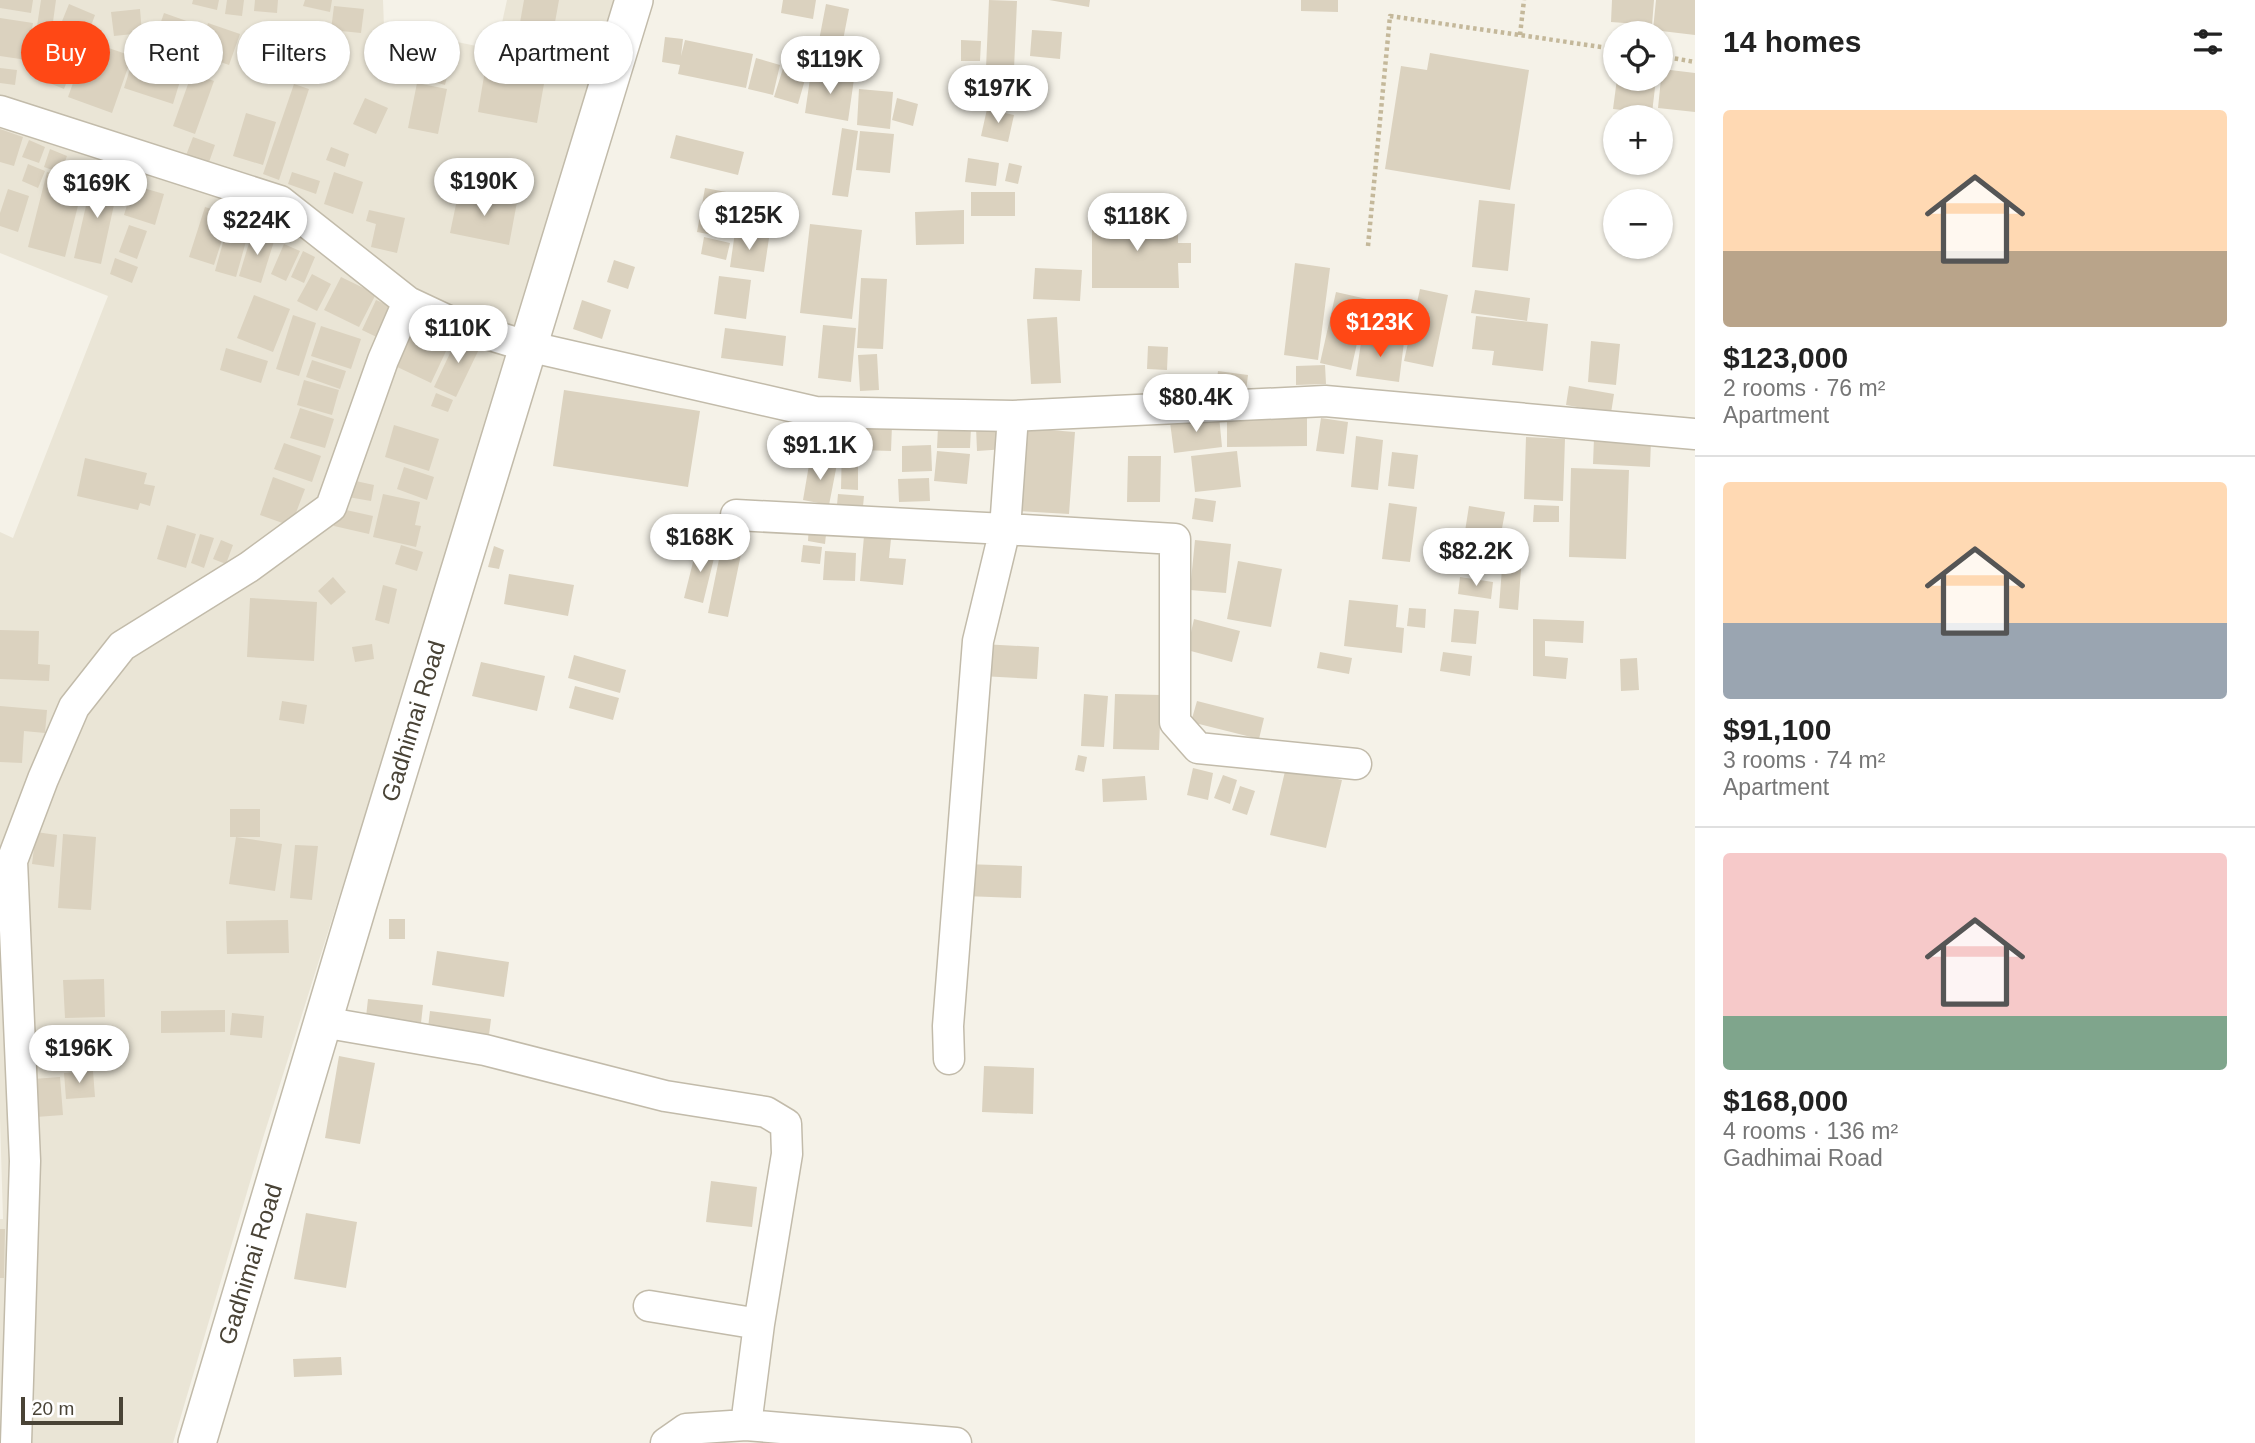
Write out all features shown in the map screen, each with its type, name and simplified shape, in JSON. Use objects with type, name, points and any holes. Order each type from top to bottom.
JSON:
[{"type":"street","name":"Gadhimai Road","points":[[197,1443],[322,1022],[634,0]]},
{"type":"street","points":[[0,111],[279,201],[408,302],[457,325],[527,346],[817,412],[1013,416],[1325,401],[1695,434]]},
{"type":"street","points":[[16,1443],[25,1161],[12,861],[43,779],[75,707],[122,646],[249,566],[331,507],[383,360],[408,302]]},
{"type":"street","points":[[949,1059],[948,1026],[978,641],[1005,529],[1013,416]]},
{"type":"street","points":[[736,515],[1175,539],[1175,722],[1198,748],[1356,764]]},
{"type":"street","points":[[322,1022],[485,1050],[665,1096],[766,1112],[786,1124],[787,1154],[759,1324],[746,1425]]},
{"type":"street","points":[[649,1306],[759,1324]]},
{"type":"street","points":[[666,1443],[686,1429],[746,1425],[956,1443]]},
{"type":"path","points":[[1520,35],[1524,0]]},
{"type":"path","points":[[1368,246],[1390,16],[1603,47]]},
{"type":"path","points":[[1673,58],[1695,62]]},
{"type":"shaded area","points":[[0,0],[383,0],[384,21],[364,21],[364,84],[460,84],[460,43],[474,45],[474,84],[596,84],[263,1138],[173,1443],[0,1443],[0,1219],[3,1219],[0,1118],[0,532],[13,538],[108,296],[0,253]]},
{"type":"shaded area","points":[[507,0],[622,0],[615,21],[502,21]]},
{"type":"building","points":[[0,0],[33,0],[31,13],[0,8]]},
{"type":"building","points":[[41,0],[56,0],[53,21],[38,21]]},
{"type":"building","points":[[193,0],[219,0],[217,10],[192,4]]},
{"type":"building","points":[[227,0],[244,0],[242,16],[225,14]]},
{"type":"building","points":[[255,0],[278,0],[277,13],[254,11]]},
{"type":"building","points":[[305,0],[332,0],[330,12],[303,6]]},
{"type":"building","points":[[524,0],[559,0],[555,21],[520,21]]},
{"type":"building","points":[[783,0],[816,0],[813,19],[781,13]]},
{"type":"building","points":[[989,0],[1017,1],[1013,92],[985,91]]},
{"type":"building","points":[[1049,0],[1090,0],[1089,7]]},
{"type":"building","points":[[1301,0],[1338,0],[1338,12],[1301,11]]},
{"type":"building","points":[[1612,0],[1654,0],[1652,21],[1611,21]]},
{"type":"building","points":[[1656,0],[1695,0],[1695,35],[1673,32],[1673,21],[1654,21]]},
{"type":"building","points":[[69,4],[95,15],[93,21],[62,21]]},
{"type":"building","points":[[826,4],[849,9],[839,61],[816,56]]},
{"type":"building","points":[[334,6],[364,9],[361,33],[350,32],[350,21],[332,21]]},
{"type":"building","points":[[140,9],[141,21],[124,21],[124,35],[114,36],[111,12]]},
{"type":"building","points":[[164,13],[187,21],[161,21]]},
{"type":"building","points":[[0,18],[21,21],[21,59],[0,56]]},
{"type":"building","points":[[223,28],[237,33],[237,42],[229,65],[223,63]]},
{"type":"building","points":[[1032,30],[1062,32],[1060,59],[1030,56]]},
{"type":"building","points":[[665,37],[683,39],[681,56],[685,40],[753,54],[746,88],[678,74],[680,65],[662,62]]},
{"type":"building","points":[[961,40],[981,41],[980,61],[961,61]]},
{"type":"building","points":[[110,48],[124,53],[124,79],[112,113],[68,97],[73,84],[110,84]]},
{"type":"building","points":[[1430,53],[1529,70],[1510,190],[1385,169],[1401,66],[1427,70]]},
{"type":"building","points":[[756,58],[780,65],[773,95],[748,89]]},
{"type":"building","points":[[785,62],[808,69],[798,104],[774,97]]},
{"type":"building","points":[[0,68],[17,70],[15,85],[0,83]]},
{"type":"building","points":[[1673,70],[1695,73],[1695,112],[1673,110],[1673,105],[1658,105],[1660,91],[1673,91]]},
{"type":"building","points":[[811,72],[854,79],[848,121],[805,113]]},
{"type":"building","points":[[52,84],[66,84],[64,89]]},
{"type":"building","points":[[125,84],[179,84],[173,104],[124,88]]},
{"type":"building","points":[[188,84],[213,84],[195,134],[173,126]]},
{"type":"building","points":[[294,84],[309,89],[279,180],[263,174]]},
{"type":"building","points":[[417,84],[447,89],[438,134],[408,128]]},
{"type":"building","points":[[483,84],[544,84],[537,123],[478,112]]},
{"type":"building","points":[[859,89],[893,92],[890,129],[857,125]]},
{"type":"building","points":[[1615,91],[1655,91],[1653,105],[1614,105]]},
{"type":"building","points":[[365,98],[388,108],[376,134],[353,124]]},
{"type":"building","points":[[897,98],[918,104],[913,126],[892,120]]},
{"type":"building","points":[[987,109],[1014,115],[1008,142],[981,136]]},
{"type":"building","points":[[246,113],[276,122],[263,165],[233,156]]},
{"type":"building","points":[[842,128],[858,131],[848,197],[832,195]]},
{"type":"building","points":[[0,129],[23,137],[14,166],[0,162]]},
{"type":"building","points":[[860,131],[894,134],[890,173],[856,170]]},
{"type":"building","points":[[676,135],[744,152],[738,175],[670,158]]},
{"type":"building","points":[[193,137],[215,145],[208,165],[185,158]]},
{"type":"building","points":[[29,140],[45,147],[39,163],[22,157]]},
{"type":"building","points":[[331,147],[349,154],[345,167],[326,160]]},
{"type":"building","points":[[50,149],[67,156],[61,173],[44,167]]},
{"type":"building","points":[[968,158],[999,163],[996,186],[965,182]]},
{"type":"building","points":[[1009,163],[1022,166],[1018,184],[1005,181]]},
{"type":"building","points":[[28,164],[45,171],[38,188],[22,181]]},
{"type":"building","points":[[81,166],[92,170],[89,181],[77,177]]},
{"type":"building","points":[[47,172],[84,182],[65,257],[28,247]]},
{"type":"building","points":[[292,172],[320,181],[316,194],[288,184]]},
{"type":"building","points":[[334,172],[363,182],[353,214],[324,204]]},
{"type":"building","points":[[93,175],[119,182],[101,264],[74,258]]},
{"type":"building","points":[[133,185],[164,194],[155,225],[124,215]]},
{"type":"building","points":[[705,188],[737,194],[729,238],[697,232]]},
{"type":"building","points":[[8,189],[29,196],[18,232],[0,226],[0,213]]},
{"type":"building","points":[[459,190],[517,202],[509,245],[450,233]]},
{"type":"building","points":[[971,192],[1015,192],[1015,216],[971,216]]},
{"type":"building","points":[[1479,200],[1515,204],[1508,271],[1472,267]]},
{"type":"building","points":[[205,207],[230,215],[214,265],[189,257]]},
{"type":"building","points":[[369,210],[405,218],[397,253],[371,247],[376,224],[366,221]]},
{"type":"building","points":[[964,210],[964,244],[916,245],[915,212]]},
{"type":"building","points":[[1178,217],[1178,243],[1191,243],[1191,263],[1178,263],[1179,288],[1092,288],[1092,218]]},
{"type":"building","points":[[229,221],[250,227],[236,277],[215,271]]},
{"type":"building","points":[[810,224],[862,230],[852,319],[800,313]]},
{"type":"building","points":[[129,225],[147,231],[137,259],[119,252]]},
{"type":"building","points":[[253,230],[275,238],[261,283],[239,276]]},
{"type":"building","points":[[735,232],[769,238],[764,272],[730,267]]},
{"type":"building","points":[[704,237],[730,243],[726,260],[701,254]]},
{"type":"building","points":[[284,244],[300,251],[286,281],[271,274]]},
{"type":"building","points":[[303,251],[315,257],[304,283],[291,277]]},
{"type":"building","points":[[115,258],[138,267],[132,283],[110,274]]},
{"type":"building","points":[[614,260],[635,267],[628,289],[607,282]]},
{"type":"building","points":[[1295,263],[1330,268],[1318,360],[1284,355]]},
{"type":"building","points":[[1035,268],[1082,270],[1080,301],[1033,299]]},
{"type":"building","points":[[312,274],[331,284],[317,311],[297,301]]},
{"type":"building","points":[[719,276],[751,280],[746,319],[714,314]]},
{"type":"building","points":[[341,277],[376,294],[359,327],[324,310]]},
{"type":"building","points":[[861,278],[887,279],[883,349],[857,348]]},
{"type":"building","points":[[1420,289],[1448,295],[1433,367],[1404,361]]},
{"type":"building","points":[[1475,290],[1530,298],[1527,321],[1471,313]]},
{"type":"building","points":[[1336,292],[1367,299],[1351,370],[1320,363]]},
{"type":"building","points":[[254,295],[290,309],[273,352],[237,338]]},
{"type":"building","points":[[1389,299],[1409,302],[1404,337],[1384,334]]},
{"type":"building","points":[[376,300],[399,310],[385,341],[362,330]]},
{"type":"building","points":[[582,300],[611,310],[602,339],[573,329]]},
{"type":"building","points":[[416,311],[456,330],[431,383],[391,364]]},
{"type":"building","points":[[293,315],[316,323],[299,376],[276,369]]},
{"type":"building","points":[[1476,316],[1548,324],[1543,371],[1492,365],[1494,351],[1472,349]]},
{"type":"building","points":[[1057,317],[1061,383],[1031,384],[1027,319]]},
{"type":"building","points":[[823,325],[856,328],[851,382],[818,378]]},
{"type":"building","points":[[321,326],[361,339],[351,369],[311,356]]},
{"type":"building","points":[[725,328],[786,336],[783,366],[721,358]]},
{"type":"building","points":[[460,332],[482,343],[456,397],[434,387]]},
{"type":"building","points":[[1362,336],[1404,342],[1399,382],[1356,376]]},
{"type":"building","points":[[1591,341],[1620,344],[1616,385],[1588,382]]},
{"type":"building","points":[[1148,346],[1168,347],[1167,370],[1147,369]]},
{"type":"building","points":[[226,348],[268,361],[261,383],[220,370]]},
{"type":"building","points":[[877,354],[879,390],[860,391],[858,355]]},
{"type":"building","points":[[312,360],[346,371],[340,389],[306,377]]},
{"type":"building","points":[[1325,365],[1326,384],[1296,385],[1296,366]]},
{"type":"building","points":[[1218,371],[1248,375],[1245,399],[1215,395]]},
{"type":"building","points":[[304,380],[339,390],[332,415],[297,405]]},
{"type":"building","points":[[1569,386],[1614,394],[1611,413],[1566,405]]},
{"type":"building","points":[[564,390],[700,411],[688,487],[553,466]]},
{"type":"building","points":[[436,393],[453,400],[448,412],[431,406]]},
{"type":"building","points":[[300,408],[334,419],[325,448],[290,438]]},
{"type":"building","points":[[1307,410],[1307,446],[1227,447],[1227,411]]},
{"type":"building","points":[[1219,416],[1222,447],[1174,453],[1170,422]]},
{"type":"building","points":[[1321,418],[1348,422],[1344,454],[1316,451]]},
{"type":"building","points":[[859,424],[892,425],[891,451],[859,450]]},
{"type":"building","points":[[394,425],[439,439],[429,471],[385,457]]},
{"type":"building","points":[[1005,425],[1006,449],[977,451],[976,427]]},
{"type":"building","points":[[938,427],[971,428],[970,448],[937,448]]},
{"type":"building","points":[[1024,428],[1075,432],[1069,514],[1018,511]]},
{"type":"building","points":[[1356,436],[1383,440],[1378,490],[1351,487]]},
{"type":"building","points":[[1526,437],[1565,439],[1563,501],[1524,499]]},
{"type":"building","points":[[1594,438],[1651,441],[1650,467],[1593,464]]},
{"type":"building","points":[[284,443],[321,456],[312,482],[274,469]]},
{"type":"building","points":[[842,444],[858,444],[858,490],[841,489]]},
{"type":"building","points":[[931,445],[932,471],[902,472],[902,446]]},
{"type":"building","points":[[937,451],[970,454],[967,484],[934,481]]},
{"type":"building","points":[[1237,451],[1241,487],[1195,492],[1191,456]]},
{"type":"building","points":[[1392,452],[1418,455],[1414,489],[1388,486]]},
{"type":"building","points":[[1128,456],[1161,456],[1160,502],[1127,502]]},
{"type":"building","points":[[85,458],[147,473],[144,484],[155,486],[150,506],[140,503],[138,510],[77,496]]},
{"type":"building","points":[[810,459],[837,464],[829,505],[803,500]]},
{"type":"building","points":[[404,467],[434,477],[427,500],[397,489]]},
{"type":"building","points":[[1571,468],[1629,470],[1626,559],[1569,557]]},
{"type":"building","points":[[273,477],[305,489],[291,526],[260,515]]},
{"type":"building","points":[[929,478],[930,501],[899,502],[898,479]]},
{"type":"building","points":[[351,480],[374,485],[371,501],[348,497]]},
{"type":"building","points":[[383,494],[420,502],[415,525],[421,526],[416,547],[373,537]]},
{"type":"building","points":[[838,494],[864,496],[862,517],[836,516]]},
{"type":"building","points":[[1195,498],[1216,501],[1213,522],[1192,519]]},
{"type":"building","points":[[1389,503],[1417,507],[1410,562],[1382,559]]},
{"type":"building","points":[[1534,505],[1559,506],[1559,522],[1533,522]]},
{"type":"building","points":[[1469,506],[1505,512],[1498,550],[1463,544]]},
{"type":"building","points":[[337,508],[373,516],[369,534],[334,526]]},
{"type":"building","points":[[809,523],[827,525],[825,544],[808,541]]},
{"type":"building","points":[[167,525],[196,534],[186,568],[157,559]]},
{"type":"building","points":[[726,525],[746,530],[728,617],[708,613]]},
{"type":"building","points":[[200,534],[214,538],[204,568],[191,563]]},
{"type":"building","points":[[864,536],[891,539],[889,558],[906,559],[903,585],[860,581]]},
{"type":"building","points":[[221,540],[233,545],[226,564],[213,559]]},
{"type":"building","points":[[1195,540],[1231,544],[1226,593],[1190,590]]},
{"type":"building","points":[[1504,541],[1523,542],[1518,610],[1499,608]]},
{"type":"building","points":[[401,545],[423,552],[417,571],[395,564]]},
{"type":"building","points":[[803,545],[822,547],[820,564],[801,562]]},
{"type":"building","points":[[494,546],[504,550],[499,569],[488,567]]},
{"type":"building","points":[[697,546],[716,550],[703,603],[684,598]]},
{"type":"building","points":[[825,551],[856,553],[855,581],[823,580]]},
{"type":"building","points":[[1238,561],[1282,569],[1271,627],[1227,619]]},
{"type":"building","points":[[509,574],[574,585],[568,616],[504,604]]},
{"type":"building","points":[[333,577],[346,592],[331,605],[318,591]]},
{"type":"building","points":[[1460,577],[1493,582],[1491,599],[1458,594]]},
{"type":"building","points":[[383,585],[397,589],[389,624],[375,620]]},
{"type":"building","points":[[250,598],[317,602],[314,661],[247,657]]},
{"type":"building","points":[[1349,600],[1398,605],[1396,627],[1404,628],[1402,653],[1344,646]]},
{"type":"building","points":[[1409,608],[1426,609],[1425,628],[1407,626]]},
{"type":"building","points":[[1454,609],[1479,611],[1476,644],[1451,642]]},
{"type":"building","points":[[1194,619],[1240,631],[1232,662],[1187,650]]},
{"type":"building","points":[[1533,619],[1584,621],[1583,643],[1545,641],[1545,656],[1568,658],[1566,679],[1533,676]]},
{"type":"building","points":[[0,630],[39,631],[38,664],[50,665],[49,681],[0,679]]},
{"type":"building","points":[[372,644],[374,659],[355,662],[352,647]]},
{"type":"building","points":[[982,644],[1039,647],[1037,679],[981,676]]},
{"type":"building","points":[[1320,652],[1352,658],[1349,674],[1317,668]]},
{"type":"building","points":[[1443,652],[1472,656],[1470,676],[1440,671]]},
{"type":"building","points":[[574,655],[626,670],[620,693],[568,678]]},
{"type":"building","points":[[1637,658],[1639,690],[1621,691],[1620,659]]},
{"type":"building","points":[[481,662],[545,676],[537,711],[472,696]]},
{"type":"building","points":[[575,686],[619,698],[613,720],[569,708]]},
{"type":"building","points":[[1084,694],[1108,696],[1104,747],[1081,746]]},
{"type":"building","points":[[1115,694],[1161,695],[1159,750],[1113,749]]},
{"type":"building","points":[[282,701],[307,705],[304,724],[279,720]]},
{"type":"building","points":[[1197,701],[1264,718],[1259,739],[1191,722]]},
{"type":"building","points":[[0,706],[47,710],[45,733],[24,731],[22,763],[0,762]]},
{"type":"building","points":[[1078,755],[1087,757],[1084,772],[1075,770]]},
{"type":"building","points":[[1286,767],[1342,780],[1326,848],[1270,835]]},
{"type":"building","points":[[1193,768],[1213,773],[1208,800],[1187,795]]},
{"type":"building","points":[[1223,775],[1237,780],[1230,804],[1214,798]]},
{"type":"building","points":[[1145,776],[1147,800],[1103,802],[1102,779]]},
{"type":"building","points":[[1240,786],[1255,791],[1247,815],[1232,810]]},
{"type":"building","points":[[230,809],[260,809],[260,837],[230,837]]},
{"type":"building","points":[[36,832],[57,835],[54,867],[32,864]]},
{"type":"building","points":[[63,834],[96,837],[91,910],[58,908]]},
{"type":"building","points":[[236,837],[282,844],[275,891],[229,884]]},
{"type":"building","points":[[295,845],[318,846],[312,900],[290,898]]},
{"type":"building","points":[[964,864],[1022,866],[1021,898],[964,896]]},
{"type":"building","points":[[389,919],[405,919],[405,939],[389,939]]},
{"type":"building","points":[[288,920],[289,953],[227,954],[226,921]]},
{"type":"building","points":[[437,951],[509,962],[504,997],[432,985]]},
{"type":"building","points":[[104,979],[105,1017],[65,1018],[63,980]]},
{"type":"building","points":[[368,999],[423,1005],[421,1023],[366,1017]]},
{"type":"building","points":[[225,1010],[225,1032],[161,1033],[161,1011]]},
{"type":"building","points":[[430,1011],[491,1019],[489,1035],[428,1028]]},
{"type":"building","points":[[232,1013],[264,1016],[262,1038],[230,1035]]},
{"type":"building","points":[[339,1056],[375,1063],[360,1144],[325,1138]]},
{"type":"building","points":[[984,1066],[1034,1068],[1033,1114],[982,1112]]},
{"type":"building","points":[[93,1071],[95,1097],[66,1099],[64,1073]]},
{"type":"building","points":[[60,1077],[63,1115],[36,1117],[33,1079]]},
{"type":"building","points":[[711,1181],[757,1187],[752,1227],[706,1222]]},
{"type":"building","points":[[306,1213],[357,1222],[346,1288],[294,1279]]},
{"type":"building","points":[[0,1229],[5,1229],[4,1278],[0,1278]]},
{"type":"building","points":[[341,1357],[342,1375],[294,1377],[293,1359]]}]
